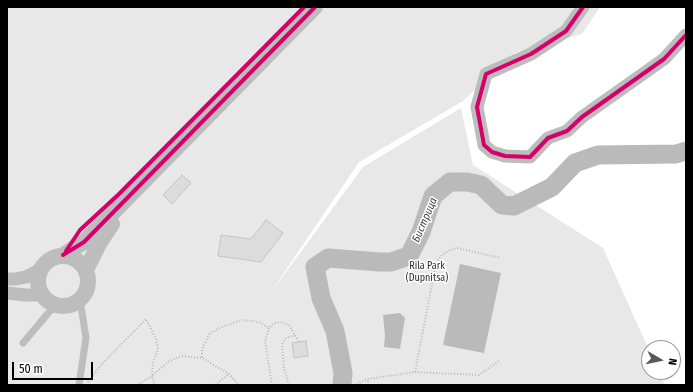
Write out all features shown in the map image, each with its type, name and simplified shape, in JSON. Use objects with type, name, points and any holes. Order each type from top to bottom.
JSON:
[{"type":"street","points":[[7,279],[26,277],[40,269],[50,259],[63,255],[84,242],[315,7]]},
{"type":"street","points":[[583,7],[566,30],[531,54],[486,74],[477,107],[484,145],[492,152],[505,156],[530,158],[548,138],[567,131],[582,117],[664,59],[686,35]]},
{"type":"street","points":[[86,270],[100,242],[129,197]]},
{"type":"street","points":[[40,269],[38,282],[42,295],[48,302],[55,305],[72,305],[80,300],[88,288],[88,276],[86,270],[77,260],[70,256],[63,255]]},
{"type":"street","points":[[7,293],[42,295]]},
{"type":"lane","points":[[79,385],[86,338],[80,300]]},
{"type":"lane","points":[[23,343],[55,305]]},
{"type":"path","points":[[415,372],[436,263],[442,255],[450,250],[458,248],[501,258]]},
{"type":"path","points":[[86,385],[102,364],[146,319],[156,339],[158,349],[152,364],[152,376],[155,385]]},
{"type":"path","points":[[202,358],[202,349],[210,334],[224,326],[242,320],[259,322],[269,328]]},
{"type":"path","points":[[272,385],[265,341],[269,328],[274,323],[280,322],[289,326],[299,342]]},
{"type":"path","points":[[289,385],[284,369],[282,344],[286,338],[295,335]]},
{"type":"path","points":[[137,385],[152,376],[168,362],[181,356],[202,358],[229,374],[239,385]]},
{"type":"path","points":[[356,385],[368,379],[415,372],[479,375],[500,360]]},
{"type":"path","points":[[215,385],[229,374]]},
{"type":"path","points":[[368,379],[368,385]]},
{"type":"green space","name":"Rila Park (Dupnitsa)","points":[[7,7],[600,7],[582,34],[517,52],[463,101],[359,162],[269,295],[363,167],[461,108],[473,165],[603,248],[644,340],[641,340],[641,380],[663,380],[665,385],[7,385]]},
{"type":"shaded area","points":[[460,264],[501,273],[484,353],[443,345]]},
{"type":"shaded area","points":[[400,313],[405,318],[400,349],[384,347],[385,336],[383,315]]},
{"type":"building","points":[[182,175],[191,183],[172,204],[163,195]]},
{"type":"building","points":[[266,220],[283,233],[261,262],[218,256],[221,235],[251,239]]},
{"type":"building","points":[[306,341],[308,356],[294,358],[292,343]]},
{"type":"waterway","name":"Бистрица","points":[[342,385],[343,373],[335,331],[321,298],[315,267],[328,258],[391,262],[409,256],[421,232],[433,196],[450,182],[467,182],[481,185],[502,205],[514,206],[552,187],[575,163],[598,155],[676,154],[686,151]]},
{"type":"cycle path","points":[[66,251],[80,230],[119,194],[304,7]]},
{"type":"cycle path","points":[[63,255],[84,242],[315,7]]},
{"type":"cycle path","points":[[583,7],[566,31],[531,54],[486,74],[477,107],[484,145],[492,152],[505,156],[530,157],[548,138],[567,131],[582,117],[664,59],[686,35]]}]
